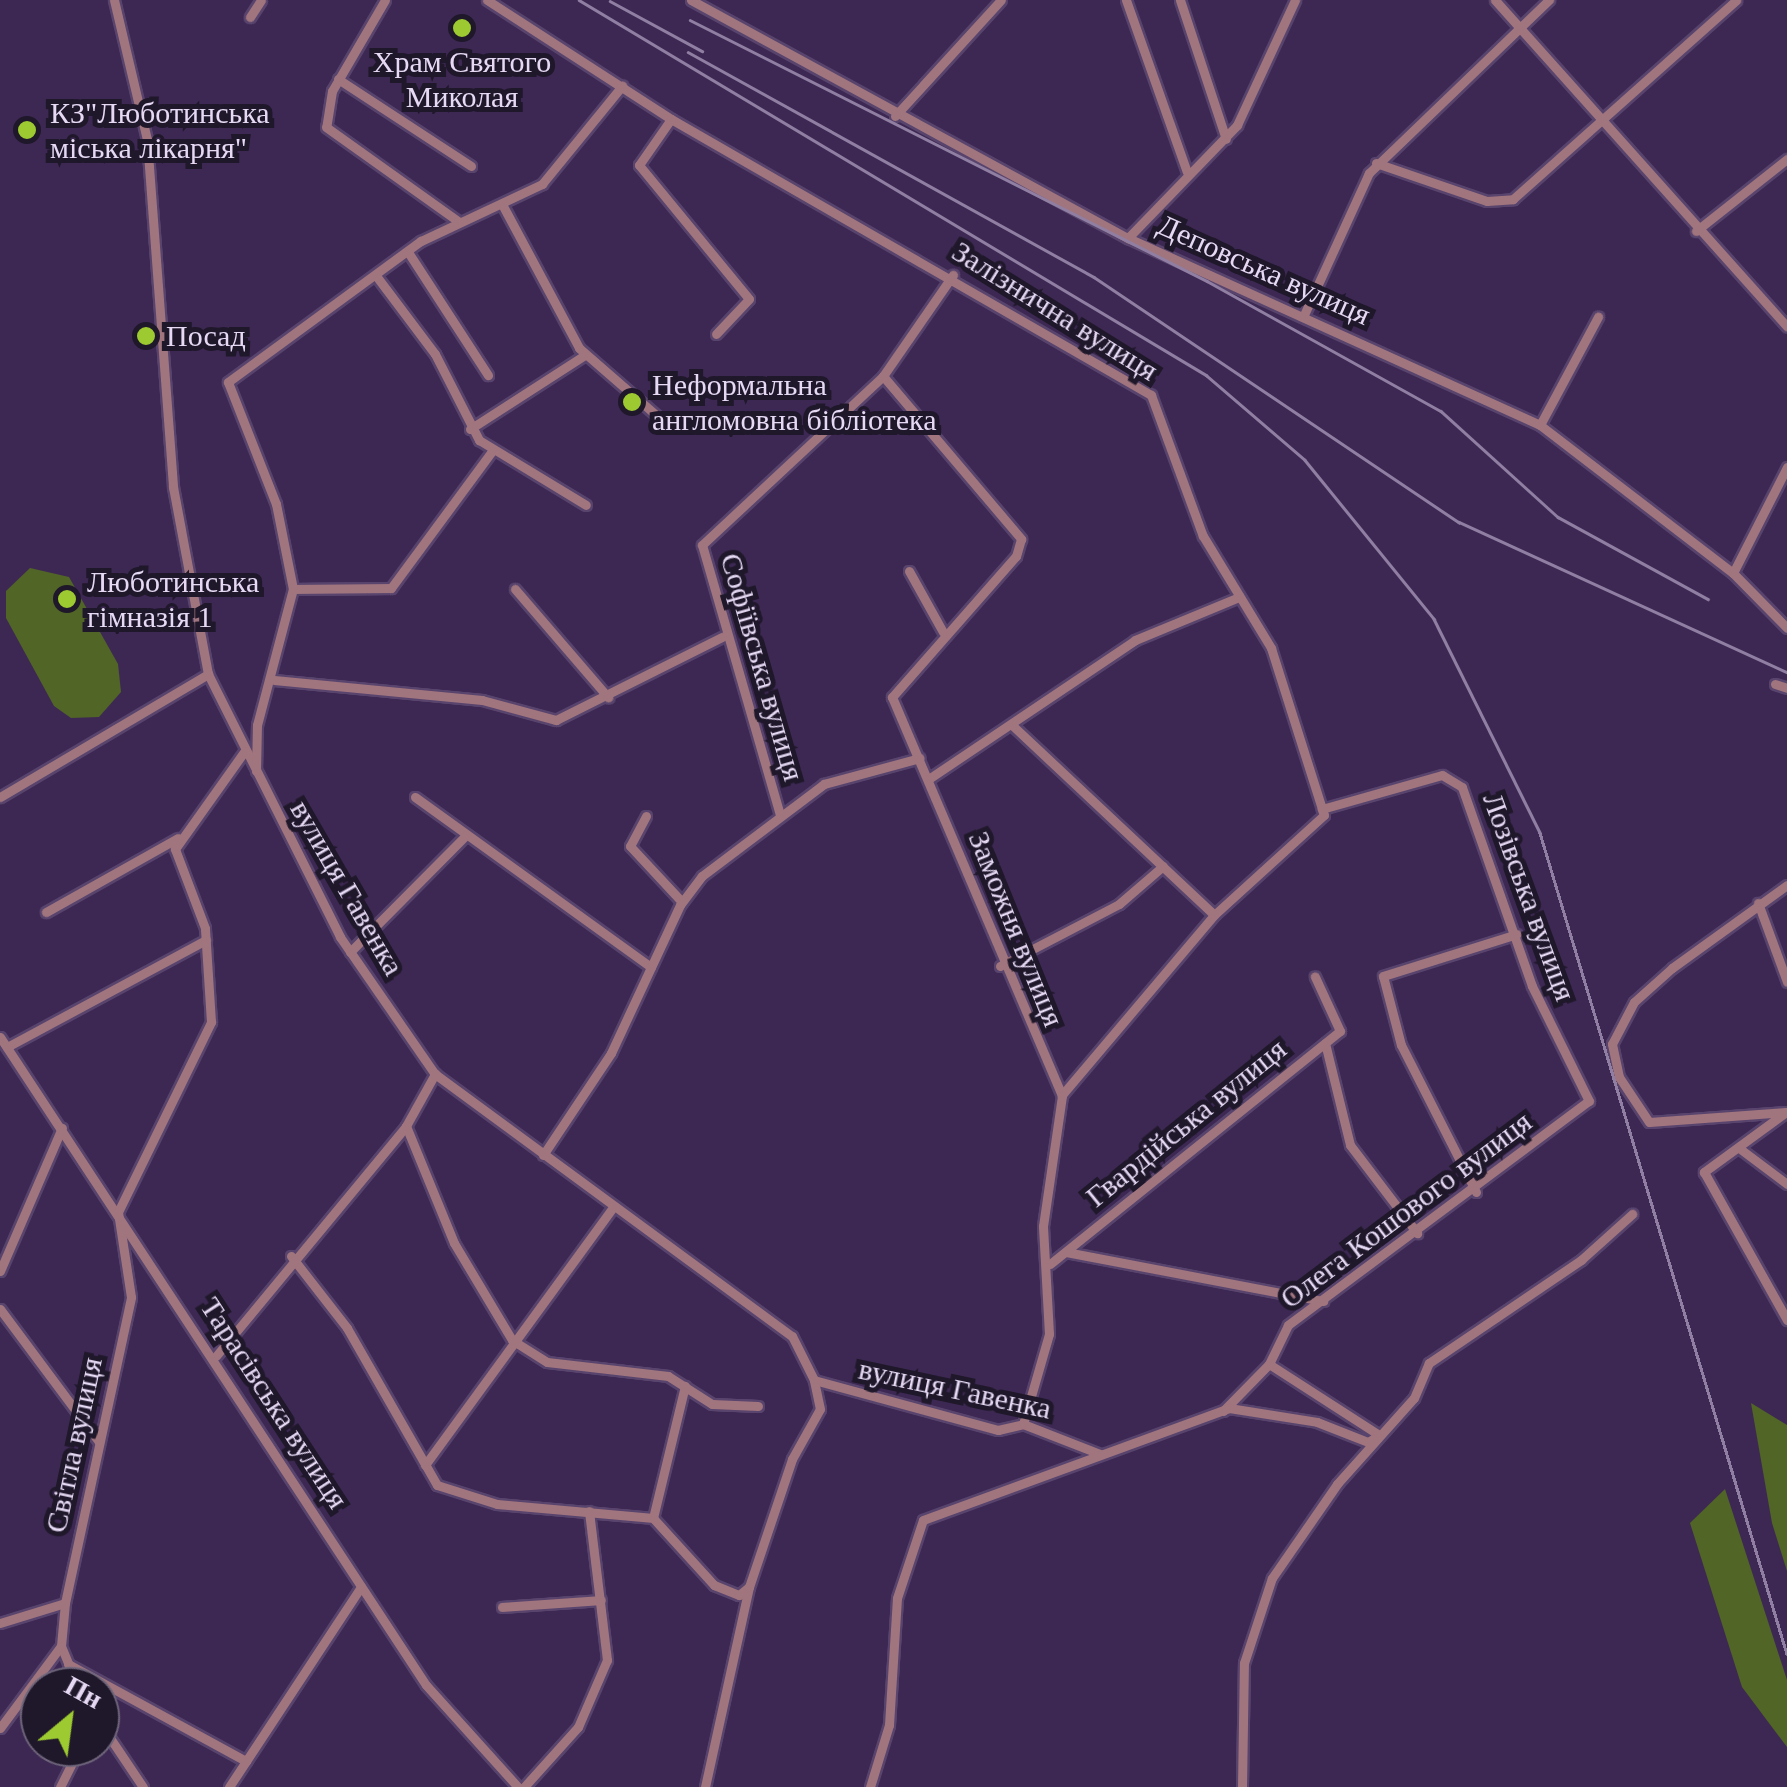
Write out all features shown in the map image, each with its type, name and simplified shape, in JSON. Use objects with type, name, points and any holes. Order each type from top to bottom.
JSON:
[{"type":"street","name":"вулиця Гавенка","points":[[114,0],[145,125],[172,487],[208,674],[256,777],[350,952],[435,1074],[611,1210],[792,1336],[814,1380],[998,1430],[1024,1424],[1100,1454]]},
{"type":"street","points":[[250,17],[261,0]]},
{"type":"street","points":[[385,0],[338,79],[325,111],[328,133],[458,222]]},
{"type":"street","name":"Залізнична вулиця","points":[[487,0],[671,118],[952,275],[1151,396],[1203,536],[1271,648],[1322,809]]},
{"type":"street","name":"Деповська вулиця","points":[[691,0],[896,116],[1128,238],[1540,425],[1733,574],[1787,628]]},
{"type":"street","points":[[896,116],[1001,0]]},
{"type":"street","points":[[1126,0],[1187,172]]},
{"type":"street","points":[[1180,0],[1226,138]]},
{"type":"street","points":[[1128,238],[1187,172],[1226,138],[1296,0]]},
{"type":"street","points":[[1496,0],[1696,231],[1787,328]]},
{"type":"street","points":[[1303,317],[1376,164],[1549,0]]},
{"type":"street","points":[[1376,164],[1503,201],[1522,195],[1736,0]]},
{"type":"street","points":[[338,79],[471,166]]},
{"type":"street","points":[[256,777],[258,725],[274,680],[293,589],[276,504],[228,382],[408,252],[458,222],[503,206],[558,172],[622,86]]},
{"type":"street","points":[[671,118],[638,165],[750,299],[716,334]]},
{"type":"street","points":[[1696,231],[1787,158]]},
{"type":"street","points":[[503,206],[586,355],[662,421]]},
{"type":"street","points":[[408,252],[488,375]]},
{"type":"street","name":"Софіївська вулиця","points":[[780,815],[722,638],[701,560],[704,539],[883,376],[952,275]]},
{"type":"street","points":[[377,277],[435,354],[470,429],[492,451],[586,505]]},
{"type":"street","points":[[1540,425],[1598,317]]},
{"type":"street","points":[[470,429],[586,355]]},
{"type":"street","points":[[883,376],[1021,539],[1016,556],[944,632],[910,570]]},
{"type":"street","points":[[293,589],[391,588],[492,451]]},
{"type":"street","points":[[1733,574],[1787,467]]},
{"type":"street","points":[[516,589],[608,697]]},
{"type":"street","points":[[930,778],[1135,640],[1239,597]]},
{"type":"street","name":"Заможня вулиця","points":[[944,632],[892,692],[930,778],[1000,966],[1062,1095]]},
{"type":"street","points":[[274,680],[482,700],[548,720],[608,697],[722,638]]},
{"type":"street","points":[[0,797],[208,674]]},
{"type":"street","points":[[1775,684],[1787,688]]},
{"type":"street","points":[[230,722],[258,725]]},
{"type":"street","points":[[1012,725],[1214,915]]},
{"type":"street","points":[[46,912],[181,837],[244,752]]},
{"type":"street","points":[[544,1155],[611,1053],[682,902],[780,815],[838,777],[920,758]]},
{"type":"street","name":"Лозівська вулиця","points":[[1322,809],[1442,775],[1454,781],[1589,1101]]},
{"type":"street","points":[[414,797],[651,967]]},
{"type":"street","points":[[1024,1424],[1049,1334],[1050,1264],[1043,1226],[1062,1095],[1214,915],[1322,809]]},
{"type":"street","points":[[646,816],[630,846],[682,902]]},
{"type":"street","points":[[350,952],[466,835]]},
{"type":"street","points":[[118,1212],[206,1045],[206,940],[176,869],[181,837]]},
{"type":"street","points":[[1000,966],[1119,904],[1163,866]]},
{"type":"street","points":[[1787,885],[1672,968],[1614,1032],[1620,1077],[1643,1119],[1787,1112]]},
{"type":"street","points":[[1758,903],[1787,982]]},
{"type":"street","points":[[1476,1192],[1401,1046],[1382,976],[1517,934]]},
{"type":"street","points":[[7,1047],[206,940]]},
{"type":"street","points":[[1314,978],[1340,1031],[1325,1044]]},
{"type":"street","name":"Тарасівська вулиця","points":[[0,1037],[216,1356],[426,1686],[521,1787]]},
{"type":"street","name":"Гвардійська вулиця","points":[[1050,1264],[1325,1044],[1350,1145],[1417,1234]]},
{"type":"street","points":[[216,1356],[291,1256],[406,1126],[435,1074]]},
{"type":"street","name":"Олега Кошового вулиця","points":[[1223,1411],[1269,1364],[1288,1325],[1476,1192],[1589,1101]]},
{"type":"street","points":[[1787,1112],[1704,1172],[1787,1320]]},
{"type":"street","points":[[406,1126],[454,1243],[512,1340],[548,1362],[685,1386],[726,1409],[758,1406]]},
{"type":"street","points":[[0,1270],[62,1128]]},
{"type":"street","points":[[1739,1148],[1787,1184]]},
{"type":"street","points":[[426,1465],[512,1340],[611,1210]]},
{"type":"street","name":"Світла вулиця","points":[[68,1667],[62,1646],[65,1602],[132,1297],[118,1212]]},
{"type":"street","points":[[1242,1787],[1244,1664],[1272,1578],[1379,1435],[1414,1398],[1429,1363],[1624,1229],[1632,1214]]},
{"type":"street","points":[[1066,1252],[1291,1302],[1327,1301]]},
{"type":"street","points":[[291,1256],[346,1328],[437,1485],[468,1497],[652,1518],[714,1586],[738,1595],[749,1587]]},
{"type":"street","points":[[0,1309],[99,1442]]},
{"type":"street","points":[[1269,1364],[1379,1435]]},
{"type":"street","points":[[705,1787],[749,1587],[792,1459],[820,1410],[814,1380]]},
{"type":"street","points":[[652,1518],[685,1386]]},
{"type":"street","points":[[870,1787],[889,1725],[897,1598],[922,1520],[1223,1411],[1317,1422],[1368,1442],[1379,1435]]},
{"type":"street","points":[[521,1787],[572,1736],[601,1677],[608,1652],[589,1511]]},
{"type":"street","points":[[228,1787],[361,1588]]},
{"type":"street","points":[[502,1607],[601,1600]]},
{"type":"street","points":[[1,1621],[65,1602]]},
{"type":"street","points":[[0,1728],[62,1646]]},
{"type":"street","points":[[66,1662],[246,1761]]},
{"type":"street","points":[[120,1753],[143,1787]]},
{"type":"green space","points":[[30,568],[69,577],[118,664],[121,692],[99,717],[71,718],[54,706],[6,618],[6,591]]},
{"type":"green space","points":[[1751,1403],[1787,1425],[1787,1571],[1772,1523]]},
{"type":"green space","points":[[1725,1489],[1787,1680],[1787,1747],[1742,1687],[1690,1523]]},
{"type":"railway","points":[[579,0],[1206,375],[1305,460],[1434,619],[1540,833],[1787,1654]]},
{"type":"railway","points":[[610,1],[702,51]]},
{"type":"railway","points":[[690,20],[1207,281],[1441,411],[1558,517],[1708,599]]},
{"type":"railway","points":[[688,52],[1094,277],[1459,522],[1787,672]]},
{"type":"place","name":"Храм Святого Миколая","points":[[462,28]]},
{"type":"place","name":"КЗ\"Люботинська мiська лiкарня\"","points":[[27,130]]},
{"type":"place","name":"Посад","points":[[146,336]]},
{"type":"place","name":"Неформальна англомовна бібліотека","points":[[632,402]]},
{"type":"place","name":"Люботинська гiмназiя 1","points":[[67,599]]}]
